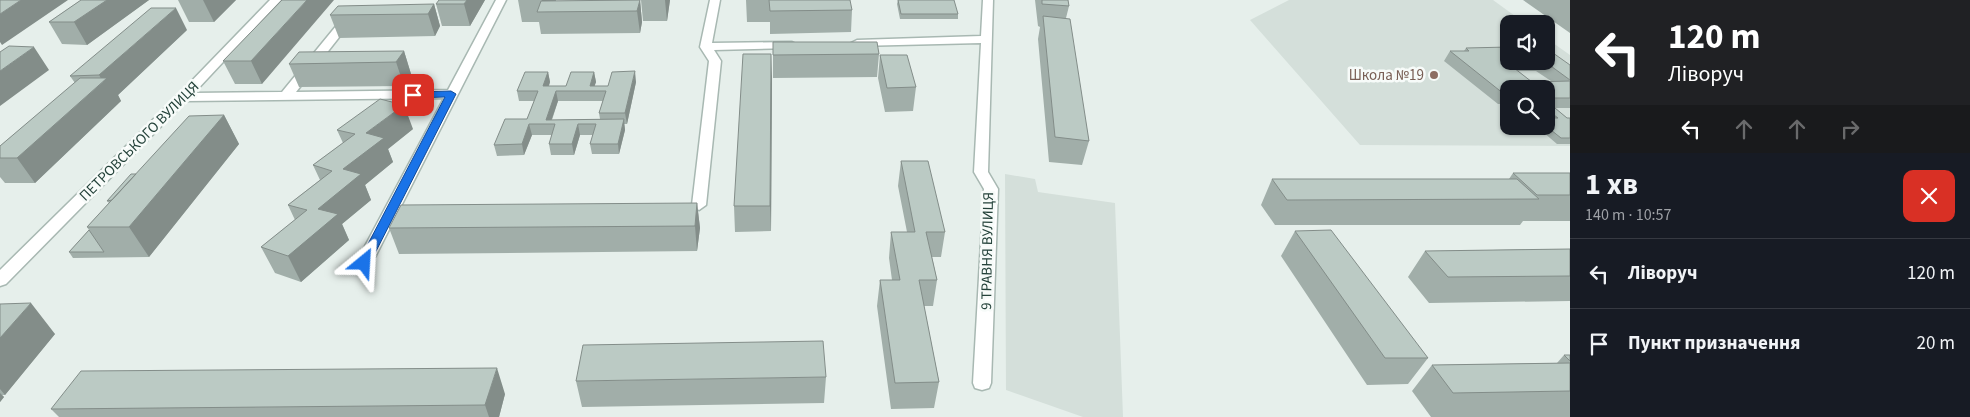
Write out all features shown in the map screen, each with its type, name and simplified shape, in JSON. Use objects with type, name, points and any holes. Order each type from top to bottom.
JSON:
[{"type":"street","name":"ПЕТРОВСЬКОГО ВУЛИЦЯ","points":[[0,280],[183,97],[276,0]]},
{"type":"street","points":[[364,263],[501,0]]},
{"type":"street","points":[[699,205],[716,60],[706,47],[716,0]]},
{"type":"street","name":"9 ТРАВНЯ ВУЛИЦЯ","points":[[982,383],[991,189],[981,172],[988,0]]},
{"type":"street","points":[[285,97],[345,22]]},
{"type":"street","points":[[850,43],[986,39]]},
{"type":"street","points":[[706,47],[802,44]]},
{"type":"street","points":[[183,97],[451,94]]},
{"type":"shaded area","name":"Школа №19","points":[[1289,0],[1493,0],[1514,15],[1500,15],[1500,70],[1555,70],[1555,44],[1570,55],[1570,146],[1360,145],[1250,20]]},
{"type":"shaded area","points":[[1005,174],[1035,179],[1038,192],[1115,203],[1123,417],[1083,417],[1006,390]]},
{"type":"building","points":[[0,0],[21,0],[0,14]]},
{"type":"building","points":[[81,0],[107,0],[74,22],[49,22]]},
{"type":"building","points":[[282,0],[307,0],[251,61],[223,61]]},
{"type":"building","points":[[439,0],[467,0],[464,4],[436,4]]},
{"type":"building","points":[[640,0],[637,11],[537,12],[541,1]]},
{"type":"building","points":[[769,0],[850,0],[852,10],[770,11]]},
{"type":"building","points":[[898,0],[954,0],[958,14],[901,14]]},
{"type":"building","points":[[1042,0],[1068,0],[1069,6],[1042,4]]},
{"type":"building","points":[[434,4],[428,14],[330,15],[338,6]]},
{"type":"building","points":[[151,8],[176,8],[99,75],[70,76]]},
{"type":"building","points":[[1043,16],[1070,19],[1089,141],[1055,137]]},
{"type":"building","points":[[773,42],[877,42],[879,54],[773,55]]},
{"type":"building","points":[[9,46],[34,47],[0,71],[0,52]]},
{"type":"building","points":[[1500,47],[1500,70],[1517,70],[1529,80],[1500,80],[1500,91],[1450,51],[1469,51],[1466,48]]},
{"type":"building","points":[[404,51],[396,62],[289,64],[299,52]]},
{"type":"building","points":[[743,54],[771,54],[770,206],[734,206]]},
{"type":"building","points":[[1555,54],[1570,65],[1570,80],[1555,69]]},
{"type":"building","points":[[880,55],[907,55],[916,87],[887,88]]},
{"type":"building","points":[[635,71],[625,113],[599,113],[606,91],[556,91],[546,120],[624,119],[618,144],[590,144],[596,124],[578,124],[572,144],[549,144],[555,124],[529,124],[522,144],[494,145],[505,119],[527,119],[538,91],[517,91],[525,72],[548,72],[543,86],[566,86],[571,72],[594,72],[590,86],[608,86],[612,72]]},
{"type":"building","points":[[80,78],[107,78],[17,158],[0,158],[0,146]]},
{"type":"building","points":[[1555,81],[1570,81],[1570,98],[1555,98]]},
{"type":"building","points":[[380,99],[404,105],[366,133],[384,138],[343,169],[361,174],[318,209],[338,214],[288,256],[261,247],[307,210],[288,205],[332,171],[313,165],[355,134],[337,130]]},
{"type":"building","points":[[1555,108],[1567,118],[1570,118],[1570,138],[1561,138],[1555,133],[1555,118],[1558,118],[1555,116]]},
{"type":"building","points":[[224,115],[129,227],[87,227],[189,116]]},
{"type":"building","points":[[901,161],[928,161],[945,232],[926,232],[937,280],[919,280],[939,382],[895,383],[880,280],[900,280],[891,232],[915,232]]},
{"type":"building","points":[[1513,173],[1570,173],[1570,195],[1537,195]]},
{"type":"building","points":[[131,174],[136,174],[112,200],[107,201]]},
{"type":"building","points":[[1272,179],[1517,179],[1539,199],[1287,200]]},
{"type":"building","points":[[697,203],[695,226],[389,228],[401,205]]},
{"type":"building","points":[[89,230],[104,252],[69,252]]},
{"type":"building","points":[[1331,230],[1428,358],[1385,358],[1295,231]]},
{"type":"building","points":[[1570,249],[1570,276],[1448,277],[1425,251]]},
{"type":"building","points":[[31,303],[0,338],[0,304]]},
{"type":"building","points":[[823,341],[826,377],[576,381],[583,345]]},
{"type":"building","points":[[1564,355],[1570,355],[1570,361]]},
{"type":"building","points":[[1570,363],[1570,391],[1453,393],[1432,365]]},
{"type":"building","points":[[497,368],[485,405],[51,409],[81,371]]},
{"type":"place","name":"Школа №19","points":[[1434,75]]},
{"type":"route","points":[[364,263],[451,94],[413,95]]}]
